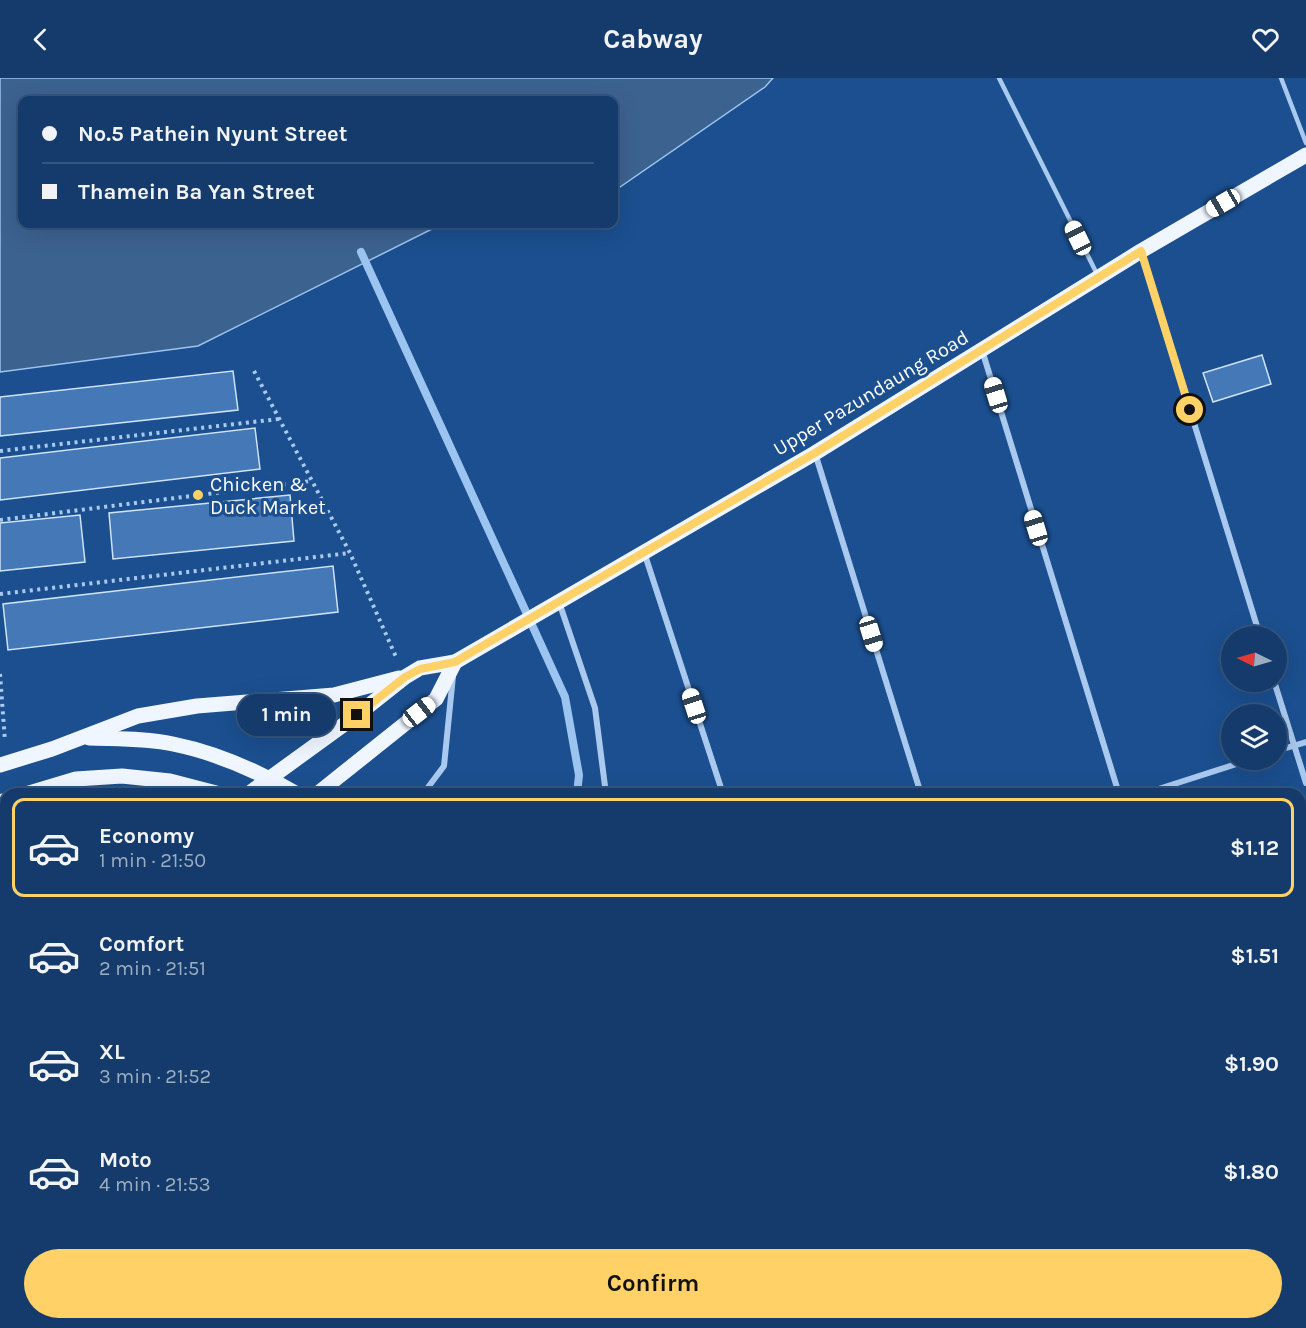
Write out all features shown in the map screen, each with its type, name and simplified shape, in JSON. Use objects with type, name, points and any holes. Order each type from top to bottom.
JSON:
[{"type":"main road","name":"Upper Pazundaung Road","points":[[455,662],[815,453],[1141,251],[1306,155]]},
{"type":"main road","points":[[257,788],[405,677],[420,669],[455,662]]},
{"type":"main road","points":[[325,788],[436,699],[455,662]]},
{"type":"main road","points":[[3,764],[138,716],[198,706],[334,695],[405,677]]},
{"type":"main road","points":[[80,738],[171,743],[226,759],[271,778],[287,788]]},
{"type":"main road","points":[[47,788],[76,779],[122,776],[170,781],[197,788]]},
{"type":"street","points":[[1141,251],[1257,626]]},
{"type":"street","points":[[982,350],[1117,788]]},
{"type":"street","points":[[815,453],[919,788]]},
{"type":"street","points":[[644,552],[721,788]]},
{"type":"street","points":[[559,601],[595,708],[605,788]]},
{"type":"street","points":[[428,788],[444,766],[455,662]]},
{"type":"street","points":[[1277,692],[1306,783]]},
{"type":"street","points":[[1287,748],[1306,742]]},
{"type":"street","points":[[1162,788],[1221,769]]},
{"type":"lane","points":[[999,78],[1098,278]]},
{"type":"lane","points":[[1281,78],[1306,143]]},
{"type":"path","points":[[254,371],[350,553],[405,677]]},
{"type":"path","points":[[0,451],[279,420]]},
{"type":"path","points":[[0,520],[311,481]]},
{"type":"path","points":[[0,594],[350,553]]},
{"type":"path","points":[[0,674],[3,764]]},
{"type":"shaded area","points":[[0,78],[773,78],[765,87],[620,187],[618,187],[618,96],[18,96],[18,228],[434,228],[198,346],[0,372]]},
{"type":"building","points":[[1262,355],[1271,384],[1213,402],[1203,373]]},
{"type":"building","points":[[233,371],[238,410],[0,436],[0,397]]},
{"type":"building","points":[[255,428],[260,469],[0,500],[0,458]]},
{"type":"building","points":[[290,495],[294,541],[113,559],[109,513]]},
{"type":"building","points":[[80,515],[85,562],[0,571],[0,523]]},
{"type":"building","points":[[333,566],[338,612],[8,650],[3,604]]},
{"type":"waterway","points":[[361,252],[565,697],[579,775],[578,788]]},
{"type":"place","name":"Chicken & Duck Market","points":[[198,495]]},
{"type":"route","points":[[357,715],[405,677],[420,669],[455,662],[815,453],[1141,251],[1190,410]]}]
